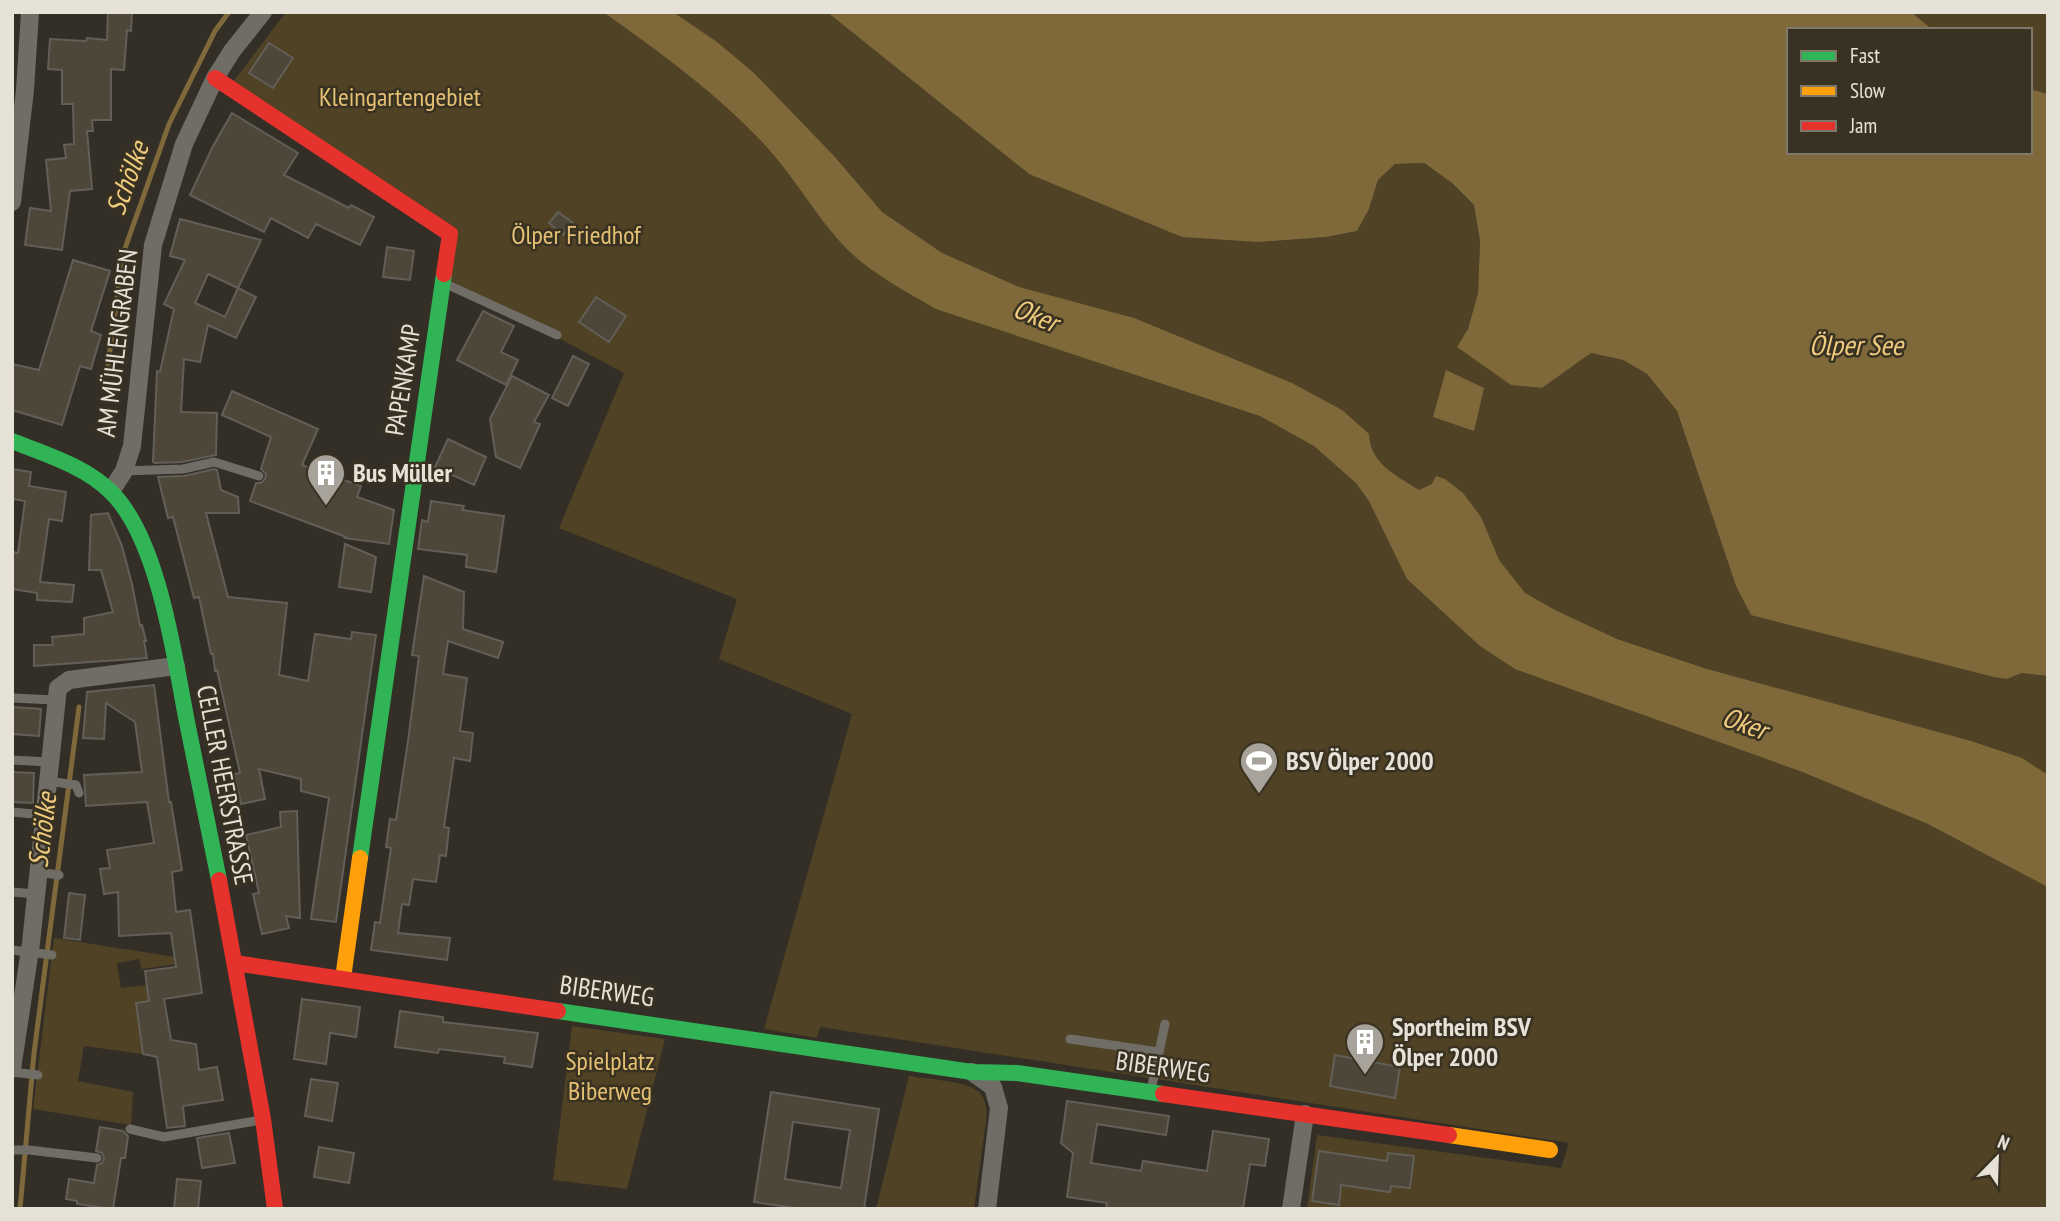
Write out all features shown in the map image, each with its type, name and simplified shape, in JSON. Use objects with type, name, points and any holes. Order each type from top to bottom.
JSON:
[{"type":"street","points":[[12,202],[25,90],[30,12]]},
{"type":"street","name":"AM MÜHLENGRABEN","points":[[111,491],[124,471],[132,446],[153,245],[184,144],[215,78],[262,12]]},
{"type":"street","name":"PAPENKAMP","points":[[215,78],[450,234],[343,978]]},
{"type":"street","name":"CELLER HEERSTRASSE","points":[[12,441],[76,467],[111,491],[133,520],[155,577],[176,666],[235,962],[275,1209]]},
{"type":"street","points":[[16,1071],[14,1049],[36,894],[43,873],[44,815],[53,782],[49,762],[58,688],[69,680],[176,666]]},
{"type":"street","name":"BIBERWEG","points":[[235,962],[972,1072],[1017,1073],[1151,1091],[1550,1150]]},
{"type":"street","points":[[972,1072],[993,1087],[999,1108],[987,1209]]},
{"type":"street","points":[[1291,1209],[1305,1114]]},
{"type":"lane","points":[[443,282],[557,335]]},
{"type":"lane","points":[[124,471],[183,469],[214,462],[259,475]]},
{"type":"lane","points":[[12,698],[55,700]]},
{"type":"lane","points":[[12,760],[49,762]]},
{"type":"lane","points":[[53,782],[77,789]]},
{"type":"lane","points":[[12,812],[44,815]]},
{"type":"lane","points":[[43,873],[59,875]]},
{"type":"lane","points":[[12,891],[36,894]]},
{"type":"lane","points":[[27,952],[52,955]]},
{"type":"lane","points":[[1151,1091],[1165,1024]]},
{"type":"lane","points":[[1069,1039],[1159,1052]]},
{"type":"lane","points":[[16,1071],[37,1075]]},
{"type":"lane","points":[[130,1129],[164,1137],[262,1119]]},
{"type":"lane","points":[[12,1150],[97,1158]]},
{"type":"green space","points":[[286,12],[827,12],[1029,174],[1259,242],[1326,237],[1357,231],[1369,209],[1378,180],[1395,164],[1423,163],[1452,183],[1474,205],[1480,241],[1478,293],[1468,329],[1458,347],[1512,385],[1542,388],[1591,353],[1623,360],[1647,374],[1677,411],[1736,586],[2007,679],[2022,673],[2048,676],[2048,1209],[1307,1209],[1317,1135],[1561,1168],[1569,1143],[820,1027],[817,1038],[764,1029],[852,714],[719,659],[737,599],[559,528],[624,373],[444,277],[451,234],[230,86]]},
{"type":"green space","points":[[1911,12],[2048,12],[2048,94],[2032,90],[2032,28],[1931,28]]},
{"type":"green space","points":[[54,938],[175,957],[176,964],[142,969],[139,959],[117,963],[121,988],[147,985],[149,1001],[136,1003],[143,1054],[84,1046],[78,1081],[133,1092],[131,1125],[33,1109]]},
{"type":"green space","name":"Spielplatz Biberweg","points":[[572,1026],[665,1039],[627,1189],[553,1180]]},
{"type":"green space","points":[[909,1076],[967,1086],[983,1097],[987,1114],[974,1209],[876,1209]]},
{"type":"water","name":"Oker","points":[[603,12],[673,12],[717,42],[754,73],[834,156],[882,212],[942,253],[1019,287],[1134,318],[1292,383],[1342,410],[1369,434],[1374,453],[1393,474],[1419,490],[1432,484],[1436,476],[1445,479],[1463,493],[1481,517],[1499,560],[1525,593],[1557,611],[1617,639],[1707,669],[1971,741],[2022,758],[2048,775],[2048,887],[1928,824],[1800,771],[1515,669],[1480,646],[1407,579],[1369,501],[1356,483],[1314,446],[1260,416],[936,309],[892,283],[839,241],[776,157],[727,107]]},
{"type":"water","name":"Ölper See","points":[[827,12],[1911,12],[1931,28],[1787,28],[1787,154],[2032,154],[2032,90],[2048,94],[2048,676],[2022,673],[2007,679],[1994,677],[1751,615],[1736,586],[1677,411],[1647,374],[1623,360],[1591,353],[1542,388],[1511,385],[1457,347],[1468,329],[1478,293],[1480,241],[1474,205],[1452,183],[1424,163],[1395,164],[1378,180],[1369,209],[1357,231],[1326,237],[1259,242],[1182,237],[1029,174]]},
{"type":"water","points":[[1446,370],[1484,388],[1474,431],[1433,417]]},
{"type":"building","points":[[108,12],[132,12],[131,31],[127,30],[124,70],[111,69],[111,120],[92,120],[93,131],[87,131],[92,189],[70,191],[62,250],[25,245],[30,208],[51,211],[46,160],[66,158],[64,145],[74,144],[73,104],[62,104],[62,70],[48,69],[50,39],[107,40]]},
{"type":"building","points":[[269,43],[293,58],[273,88],[249,73]]},
{"type":"building","points":[[232,113],[298,153],[284,175],[349,208],[351,205],[374,217],[360,245],[316,224],[308,238],[271,218],[264,232],[190,195]]},
{"type":"building","points":[[558,212],[573,223],[563,235],[549,223]]},
{"type":"building","points":[[180,219],[261,240],[238,288],[256,297],[236,338],[208,325],[200,362],[184,359],[181,412],[217,413],[216,455],[182,462],[155,463],[157,371],[160,372],[174,309],[164,304],[185,260],[170,256]],"holes":[[[208,274],[238,288],[225,317],[195,303]]]},
{"type":"building","points":[[387,247],[414,251],[410,280],[383,277]]},
{"type":"building","points":[[73,260],[110,271],[91,331],[101,335],[91,369],[80,366],[62,425],[12,410],[12,364],[39,370]]},
{"type":"building","points":[[596,297],[626,316],[609,342],[579,322]]},
{"type":"building","points":[[483,311],[514,326],[501,352],[518,360],[506,385],[457,360]]},
{"type":"building","points":[[573,356],[589,364],[568,406],[552,398]]},
{"type":"building","points":[[512,376],[549,395],[534,422],[540,424],[520,468],[496,457],[490,419]]},
{"type":"building","name":"Bus Müller","points":[[232,391],[318,429],[302,465],[361,486],[357,497],[394,510],[389,544],[345,538],[250,501],[256,483],[265,479],[266,474],[261,469],[271,437],[222,415]]},
{"type":"building","points":[[448,439],[486,457],[474,485],[435,467]]},
{"type":"building","points":[[12,469],[31,472],[29,486],[66,492],[62,521],[49,519],[40,582],[74,585],[72,602],[37,600],[37,593],[12,589],[12,552],[18,553],[25,501],[12,499]]},
{"type":"building","points":[[217,470],[221,490],[238,497],[239,513],[206,513],[228,597],[287,603],[279,675],[308,681],[315,634],[351,639],[352,632],[376,635],[336,922],[311,919],[329,798],[301,791],[301,779],[259,769],[265,799],[241,804],[234,774],[240,773],[199,597],[194,598],[173,517],[168,518],[158,477],[184,476]]},
{"type":"building","points":[[431,501],[464,506],[462,510],[504,516],[496,572],[466,567],[467,555],[418,549],[422,520],[428,522]]},
{"type":"building","points":[[108,513],[122,546],[140,626],[142,625],[146,641],[147,658],[34,666],[34,645],[53,645],[52,637],[84,634],[84,618],[113,612],[101,570],[89,570],[91,515]]},
{"type":"building","points":[[345,544],[376,557],[371,592],[339,587]]},
{"type":"building","points":[[424,576],[464,592],[463,629],[503,642],[498,658],[448,641],[443,674],[467,678],[460,731],[473,733],[470,761],[454,758],[444,827],[449,828],[446,856],[440,855],[436,882],[413,879],[409,905],[402,904],[398,933],[450,938],[447,960],[371,950],[375,922],[380,923],[391,848],[386,847],[390,819],[396,820],[408,741],[419,656],[412,655]]},
{"type":"building","points":[[154,685],[169,802],[182,870],[172,872],[176,912],[190,910],[202,993],[164,999],[171,1040],[196,1044],[199,1070],[217,1067],[223,1100],[183,1106],[185,1126],[167,1128],[157,1057],[143,1054],[136,1003],[149,1001],[145,971],[176,967],[171,933],[119,936],[118,892],[104,894],[100,869],[110,868],[107,850],[154,843],[147,802],[86,806],[84,775],[142,772],[135,722],[106,703],[104,739],[83,738],[87,692]]},
{"type":"building","points":[[12,707],[41,709],[39,736],[12,734]]},
{"type":"building","points":[[12,772],[34,773],[33,803],[12,802]]},
{"type":"building","points":[[297,811],[300,918],[286,916],[289,928],[262,934],[253,894],[259,893],[246,835],[281,827],[280,812]]},
{"type":"building","points":[[69,893],[85,895],[80,940],[64,938]]},
{"type":"building","points":[[302,999],[360,1007],[356,1037],[330,1033],[326,1064],[294,1059]]},
{"type":"building","points":[[400,1011],[443,1017],[443,1022],[538,1033],[532,1067],[504,1063],[505,1057],[395,1047]]},
{"type":"building","name":"Sportheim BSV Ölper 2000","points":[[1335,1055],[1400,1067],[1395,1098],[1330,1086]]},
{"type":"building","points":[[311,1079],[338,1083],[332,1121],[305,1116]]},
{"type":"building","points":[[771,1092],[879,1109],[864,1209],[801,1209],[754,1202]],"holes":[[[793,1122],[850,1130],[841,1188],[785,1179]]]},
{"type":"building","points":[[1067,1101],[1169,1116],[1166,1135],[1097,1124],[1091,1163],[1141,1171],[1143,1161],[1207,1171],[1213,1131],[1269,1139],[1265,1166],[1250,1164],[1243,1209],[1106,1209],[1107,1203],[1067,1197],[1073,1153],[1061,1143]]},
{"type":"building","points":[[100,1127],[123,1131],[128,1136],[125,1158],[121,1158],[113,1209],[77,1204],[77,1201],[66,1199],[69,1179],[94,1183],[97,1165],[102,1163],[104,1158],[102,1153],[96,1151]]},
{"type":"building","points":[[229,1133],[235,1163],[202,1168],[197,1138]]},
{"type":"building","points":[[319,1147],[354,1153],[349,1183],[314,1177]]},
{"type":"building","points":[[1319,1151],[1387,1161],[1388,1153],[1414,1156],[1410,1188],[1391,1186],[1390,1192],[1341,1185],[1339,1205],[1312,1201]]},
{"type":"building","points":[[177,1179],[201,1181],[198,1209],[174,1209]]},
{"type":"waterway","name":"Schölke","points":[[107,372],[123,254],[169,124],[215,31],[229,12]]},
{"type":"waterway","name":"Schölke","points":[[20,1209],[34,1053],[79,707]]},
{"type":"traffic: fast","points":[[360,858],[444,274]]},
{"type":"traffic: fast","points":[[12,441],[64,462],[101,483],[127,512],[141,538],[162,598],[219,880]]},
{"type":"traffic: fast","points":[[558,1011],[972,1072],[1017,1073],[1163,1094]]},
{"type":"traffic: slow","points":[[343,978],[360,858]]},
{"type":"traffic: slow","points":[[1449,1135],[1550,1150]]},
{"type":"traffic: jam","points":[[215,78],[450,234],[444,274]]},
{"type":"traffic: jam","points":[[219,880],[263,1119],[275,1209]]},
{"type":"traffic: jam","points":[[235,963],[558,1011]]},
{"type":"traffic: jam","points":[[1163,1094],[1449,1135]]},
{"type":"place","name":"Bus Müller","points":[[326,507]]},
{"type":"place","name":"BSV Ölper 2000","points":[[1259,795]]},
{"type":"place","name":"Sportheim BSV Ölper 2000","points":[[1365,1076]]},
{"type":"park label","name":"Kleingartengebiet","points":[[400,97]]},
{"type":"park label","name":"Ölper Friedhof","points":[[576,235]]}]
